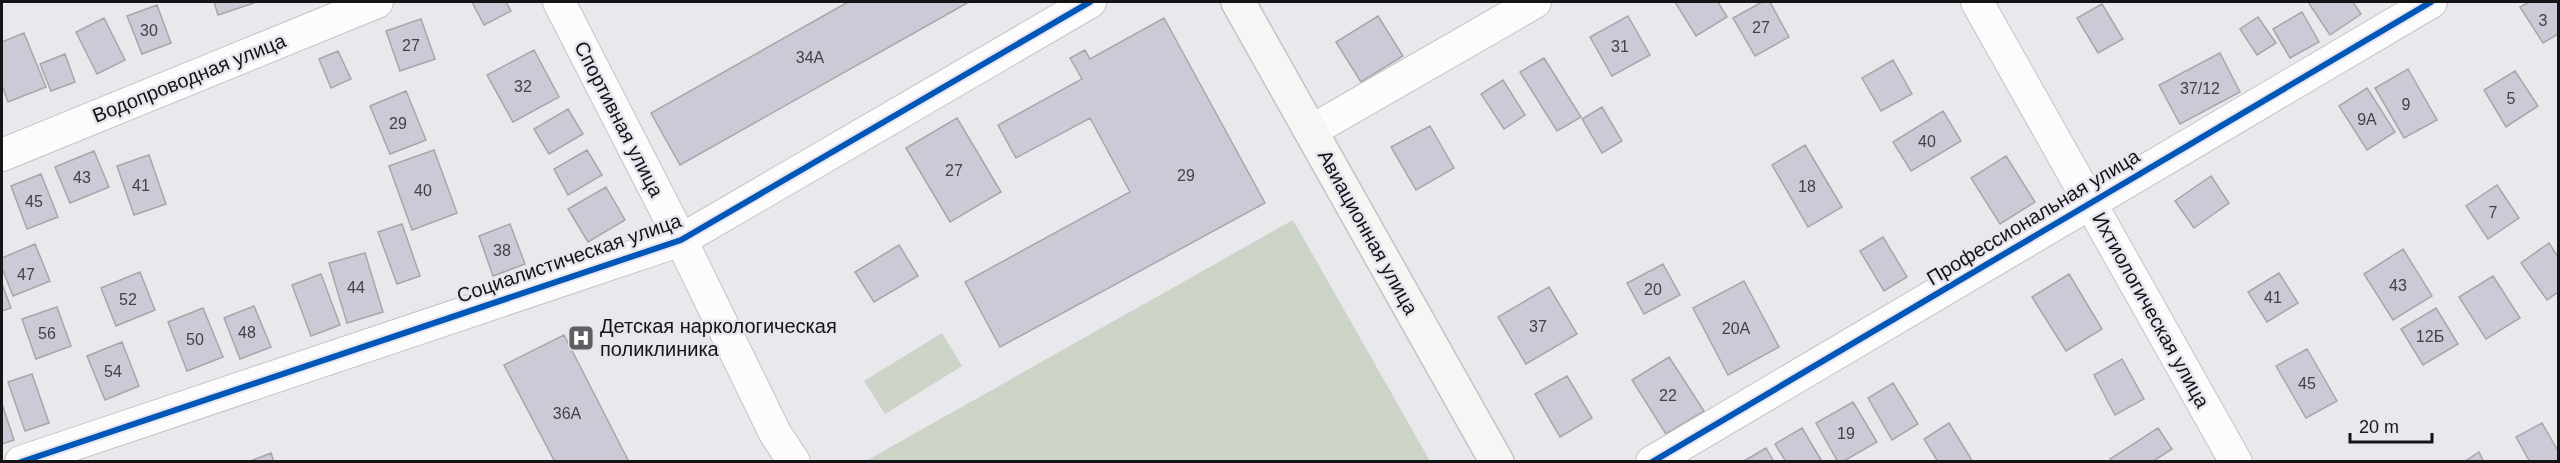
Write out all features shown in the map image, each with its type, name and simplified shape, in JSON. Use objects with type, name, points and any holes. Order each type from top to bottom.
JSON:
[{"type":"main road","name":"Авиационная улица","points":[[1238,2],[1497,462]]},
{"type":"street","name":"Водопроводная улица","points":[[2,155],[377,2]]},
{"type":"street","name":"Спортивная улица","points":[[559,2],[681,240],[775,433],[794,462]]},
{"type":"street","name":"Социалистическая улица","points":[[21,462],[681,240],[1090,2]]},
{"type":"street","points":[[1311,131],[1535,2]]},
{"type":"street","name":"Ихтиологическая улица","points":[[1977,2],[2236,462]]},
{"type":"street","name":"Профессиональная улица","points":[[1652,462],[2431,2]]},
{"type":"green space","points":[[1293,220],[1430,461],[866,461]]},
{"type":"green space","points":[[942,333],[962,366],[885,414],[864,381]]},
{"type":"building","points":[[214,2],[254,2],[254,3],[218,15]]},
{"type":"building","points":[[472,2],[506,2],[511,11],[484,25]]},
{"type":"building","points":[[848,2],[969,2],[680,165],[651,113]]},
{"type":"building","points":[[1675,2],[1718,2],[1727,17],[1696,36]]},
{"type":"building","points":[[1762,2],[1770,2],[1789,37],[1755,56],[1733,18]]},
{"type":"building","points":[[2308,2],[2353,2],[2361,14],[2330,35]]},
{"type":"building","points":[[2529,2],[2558,2],[2558,34],[2543,43],[2520,7]]},
{"type":"building","points":[[2102,4],[2123,39],[2098,53],[2077,18]]},
{"type":"building","points":[[157,5],[171,43],[142,54],[127,16]]},
{"type":"building","points":[[2302,12],[2319,42],[2290,58],[2273,29]]},
{"type":"building","points":[[1378,16],[1403,56],[1361,82],[1336,42]]},
{"type":"building","points":[[1628,16],[1650,55],[1612,76],[1590,37]]},
{"type":"building","points":[[2258,17],[2276,43],[2257,55],[2240,29]]},
{"type":"building","points":[[104,18],[125,60],[97,74],[76,32]]},
{"type":"building","points":[[1164,18],[1265,203],[1000,347],[965,282],[1130,192],[1090,118],[1016,158],[998,125],[1082,79],[1070,58],[1085,50],[1090,59]]},
{"type":"building","points":[[421,19],[435,59],[400,71],[386,31]]},
{"type":"building","points":[[24,33],[46,87],[8,102],[2,85],[2,42]]},
{"type":"building","points":[[534,50],[559,97],[513,122],[487,75]]},
{"type":"building","points":[[338,51],[351,79],[331,88],[319,59]]},
{"type":"building","points":[[2220,53],[2240,92],[2180,124],[2159,85]]},
{"type":"building","points":[[65,54],[75,82],[51,91],[40,64]]},
{"type":"building","points":[[1544,58],[1581,117],[1557,131],[1520,72]]},
{"type":"building","points":[[1893,60],[1912,94],[1881,111],[1862,78]]},
{"type":"building","points":[[2408,69],[2437,120],[2404,138],[2375,88]]},
{"type":"building","points":[[2515,71],[2538,106],[2506,127],[2484,90]]},
{"type":"building","points":[[1503,80],[1525,115],[1504,129],[1481,94]]},
{"type":"building","points":[[2367,88],[2395,132],[2367,150],[2339,106]]},
{"type":"building","points":[[406,91],[426,140],[390,154],[370,106]]},
{"type":"building","points":[[1602,107],[1622,141],[1602,153],[1582,119]]},
{"type":"building","points":[[568,109],[583,134],[549,154],[534,129]]},
{"type":"building","points":[[1943,111],[1961,141],[1911,171],[1893,142]]},
{"type":"building","points":[[957,118],[1001,192],[950,222],[906,148]]},
{"type":"building","points":[[1430,126],[1454,168],[1416,190],[1391,147]]},
{"type":"building","points":[[1805,145],[1842,207],[1808,227],[1772,165]]},
{"type":"building","points":[[434,150],[457,213],[412,230],[389,166]]},
{"type":"building","points":[[587,150],[602,175],[568,195],[554,169]]},
{"type":"building","points":[[94,151],[109,187],[70,203],[55,167]]},
{"type":"building","points":[[149,155],[166,204],[134,215],[117,166]]},
{"type":"building","points":[[2006,156],[2035,202],[2000,224],[1971,178]]},
{"type":"building","points":[[41,174],[58,217],[27,229],[11,186]]},
{"type":"building","points":[[2211,176],[2229,203],[2194,228],[2175,201]]},
{"type":"building","points":[[2497,185],[2519,218],[2488,239],[2466,206]]},
{"type":"building","points":[[606,187],[625,220],[588,242],[568,209]]},
{"type":"building","points":[[402,224],[420,276],[397,284],[378,232]]},
{"type":"building","points":[[510,224],[525,264],[493,276],[479,236]]},
{"type":"building","points":[[1883,237],[1907,277],[1884,291],[1860,251]]},
{"type":"building","points":[[2549,243],[2558,257],[2558,292],[2547,300],[2521,263]]},
{"type":"building","points":[[35,244],[50,281],[13,296],[2,268],[2,258]]},
{"type":"building","points":[[899,245],[918,276],[874,302],[855,272]]},
{"type":"building","points":[[2403,249],[2432,296],[2393,320],[2364,274]]},
{"type":"building","points":[[365,253],[383,312],[347,323],[329,263]]},
{"type":"building","points":[[1663,264],[1680,295],[1644,314],[1627,283]]},
{"type":"building","points":[[140,272],[155,310],[116,326],[101,288]]},
{"type":"building","points":[[2279,273],[2298,303],[2267,322],[2248,292]]},
{"type":"building","points":[[321,274],[340,325],[311,336],[292,285]]},
{"type":"building","points":[[2069,274],[2102,329],[2066,351],[2032,297]]},
{"type":"building","points":[[2493,276],[2520,318],[2486,339],[2459,297]]},
{"type":"building","points":[[1744,281],[1779,347],[1728,375],[1693,308]]},
{"type":"building","points":[[2,284],[11,308],[2,311]]},
{"type":"building","points":[[1549,287],[1577,334],[1526,364],[1498,317]]},
{"type":"building","points":[[254,306],[271,347],[240,359],[224,318]]},
{"type":"building","points":[[57,307],[71,346],[36,359],[22,319]]},
{"type":"building","points":[[203,308],[223,357],[187,371],[168,322]]},
{"type":"building","points":[[2436,308],[2458,344],[2423,365],[2401,329]]},
{"type":"building","points":[[564,335],[629,462],[555,462],[504,365]]},
{"type":"building","points":[[122,342],[139,386],[105,400],[87,356]]},
{"type":"building","points":[[2307,349],[2337,401],[2306,418],[2276,366]]},
{"type":"building","points":[[1669,357],[1704,411],[1666,434],[1632,380]]},
{"type":"building","points":[[2122,359],[2144,399],[2115,415],[2094,375]]},
{"type":"building","points":[[32,374],[49,423],[25,431],[8,382]]},
{"type":"building","points":[[1567,376],[1592,418],[1560,437],[1535,394]]},
{"type":"building","points":[[1893,383],[1918,424],[1892,440],[1868,398]]},
{"type":"building","points":[[1853,402],[1877,442],[1842,462],[1838,462],[1816,423]]},
{"type":"building","points":[[2,404],[14,440],[2,444]]},
{"type":"building","points":[[1949,423],[1973,462],[1938,462],[1924,439]]},
{"type":"building","points":[[2542,423],[2558,451],[2558,462],[2530,462],[2516,437]]},
{"type":"building","points":[[1802,428],[1821,460],[1819,462],[1786,462],[1775,444]]},
{"type":"building","points":[[2158,428],[2172,449],[2152,462],[2111,462],[2110,459]]},
{"type":"building","points":[[1766,448],[1774,462],[1742,462]]},
{"type":"building","points":[[2479,452],[2484,462],[2464,462]]},
{"type":"building","points":[[271,453],[274,462],[248,462]]},
{"type":"cycle path","points":[[21,462],[681,240],[1090,2]]},
{"type":"cycle path","points":[[1652,462],[2431,2]]},
{"type":"place","name":"Детская наркологическая поликлиника","points":[[581,338]]}]
